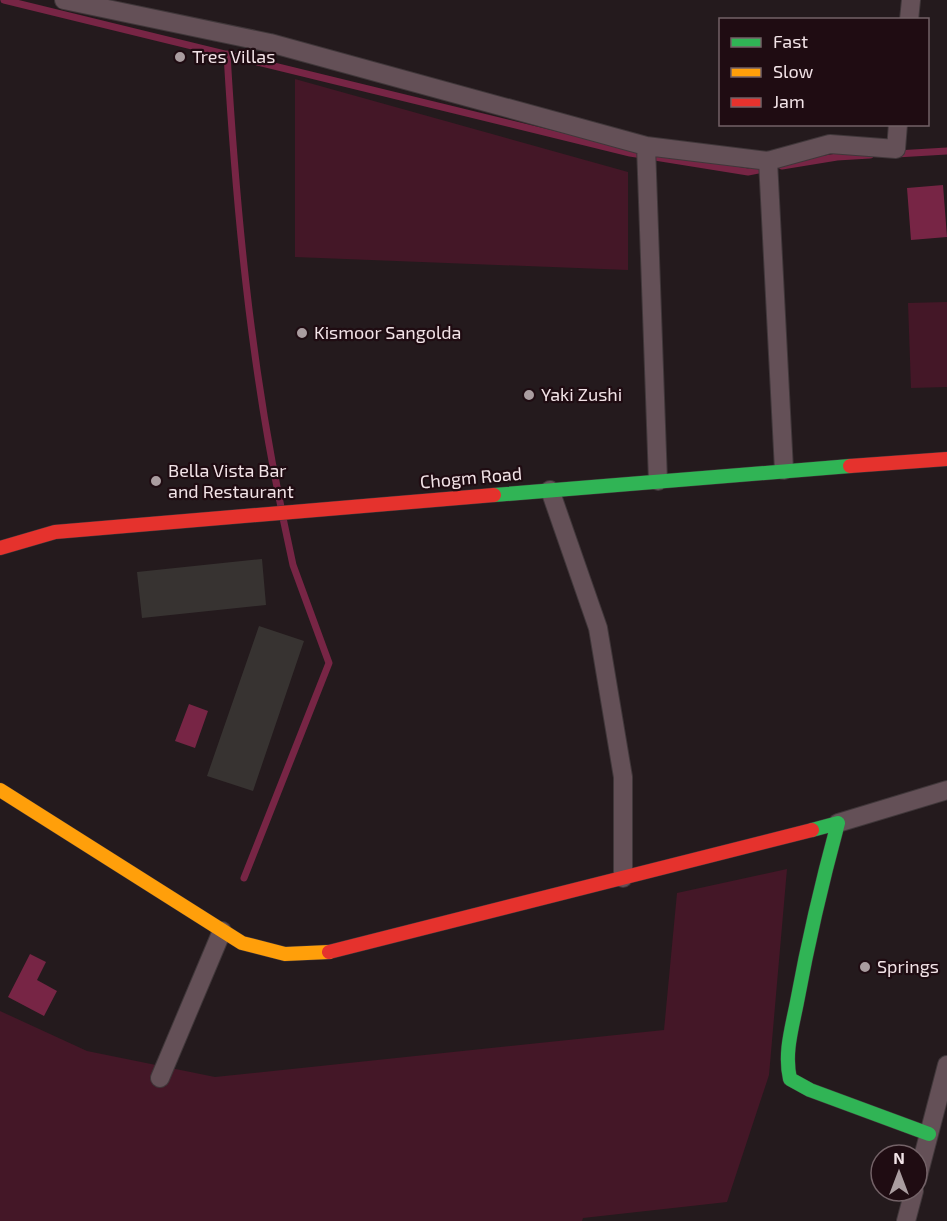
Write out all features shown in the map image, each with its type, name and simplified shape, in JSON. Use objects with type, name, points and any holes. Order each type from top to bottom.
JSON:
[{"type":"street","points":[[64,0],[270,43],[646,146],[768,160],[830,144],[896,149],[898,126]]},
{"type":"street","points":[[909,18],[911,0]]},
{"type":"street","points":[[646,146],[658,481]]},
{"type":"street","points":[[768,160],[784,470]]},
{"type":"street","name":"Chogm Road","points":[[0,548],[55,532],[784,470],[947,459]]},
{"type":"street","points":[[550,490],[598,628],[622,777],[622,878]]},
{"type":"street","points":[[0,790],[242,943],[285,954],[320,954],[838,823],[947,790]]},
{"type":"street","points":[[838,823],[810,924],[791,1032],[787,1071],[789,1079],[810,1090],[929,1134]]},
{"type":"street","points":[[159,1078],[222,931]]},
{"type":"street","points":[[927,1143],[947,1065]]},
{"type":"street","points":[[906,1221],[911,1203]]},
{"type":"shaded area","points":[[295,79],[628,172],[628,270],[295,257]]},
{"type":"shaded area","points":[[943,185],[947,237],[911,240],[907,188]]},
{"type":"shaded area","points":[[947,302],[947,387],[911,388],[908,303]]},
{"type":"shaded area","points":[[189,704],[208,711],[195,748],[175,741]]},
{"type":"shaded area","points":[[787,869],[769,1075],[727,1202],[583,1218],[582,1221],[0,1221],[0,1011],[87,1051],[215,1077],[664,1030],[677,893]]},
{"type":"shaded area","points":[[30,954],[46,962],[37,980],[57,991],[44,1016],[8,997]]},
{"type":"building","points":[[262,559],[266,605],[142,618],[137,572]]},
{"type":"building","points":[[259,626],[304,641],[253,791],[207,776]]},
{"type":"waterway","points":[[4,0],[630,153],[748,172],[769,168]]},
{"type":"waterway","points":[[227,54],[246,282],[261,395],[281,507]]},
{"type":"waterway","points":[[896,154],[947,151]]},
{"type":"waterway","points":[[782,166],[837,157],[870,155]]},
{"type":"waterway","points":[[244,878],[329,663],[293,565],[283,518]]},
{"type":"traffic: fast","points":[[494,495],[850,466]]},
{"type":"traffic: fast","points":[[812,830],[838,823],[816,912],[791,1031],[788,1050],[790,1079],[810,1090],[929,1134]]},
{"type":"traffic: slow","points":[[0,790],[242,943],[285,954],[329,952]]},
{"type":"traffic: jam","points":[[850,466],[947,459]]},
{"type":"traffic: jam","points":[[0,548],[55,532],[494,495]]},
{"type":"traffic: jam","points":[[329,952],[812,830]]},
{"type":"place","name":"Tres Villas","points":[[180,57]]},
{"type":"place","name":"Kismoor Sangolda","points":[[302,333]]},
{"type":"place","name":"Yaki Zushi","points":[[529,395]]},
{"type":"place","name":"Bella Vista Bar and Restaurant","points":[[156,481]]},
{"type":"place","name":"Springs","points":[[865,967]]}]
